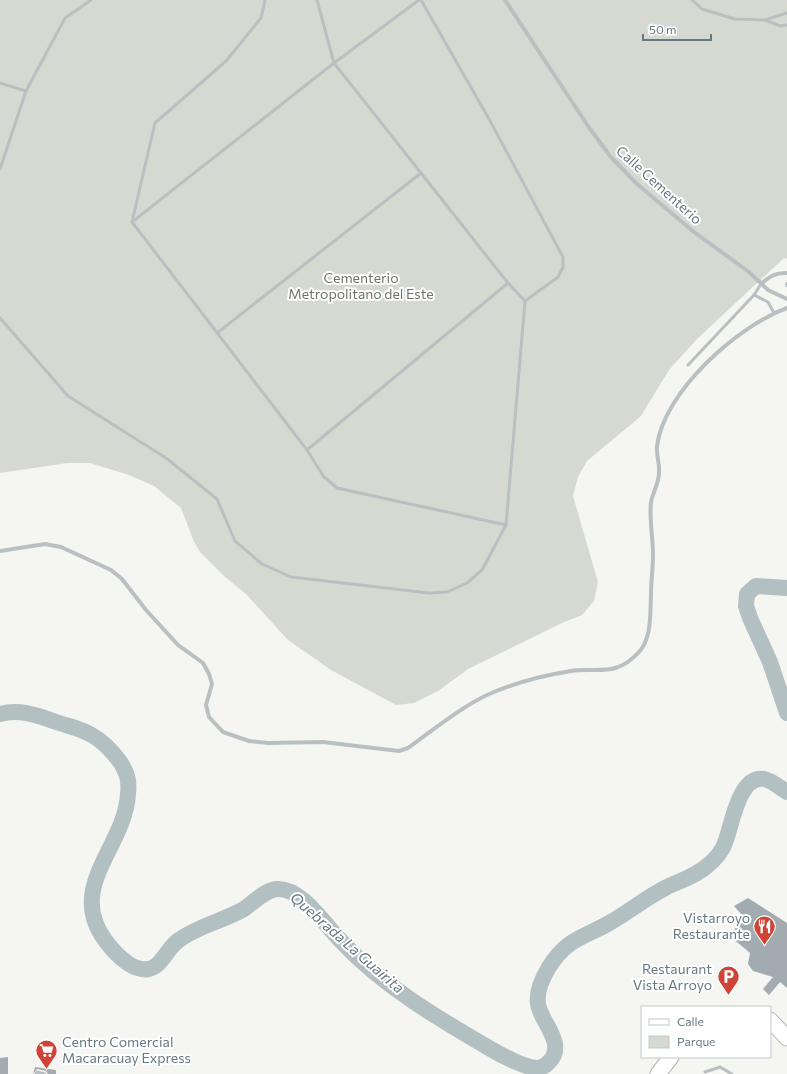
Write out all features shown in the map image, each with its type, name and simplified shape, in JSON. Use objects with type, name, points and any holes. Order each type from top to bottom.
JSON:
[{"type":"street","name":"Calle Cementerio","points":[[505,0],[588,126],[610,156],[637,184],[694,232],[749,272],[768,290],[787,299]]},
{"type":"street","points":[[761,284],[770,276],[778,273],[787,273]]},
{"type":"street","points":[[0,551],[45,544],[61,548],[111,570],[122,579],[146,610],[178,645],[203,664],[209,674],[212,684],[206,705],[209,717],[223,732],[249,741],[268,743],[324,742],[399,751],[408,748],[493,692],[538,678],[573,671],[603,671],[618,668],[640,651],[649,629],[653,555],[651,507],[659,474],[657,446],[662,428],[671,409],[689,383],[713,357],[747,328],[774,313],[787,308]]},
{"type":"street","points":[[771,1021],[787,1038]]},
{"type":"street","points":[[658,1074],[670,1058]]},
{"type":"lane","points":[[0,169],[26,91],[65,18],[91,0]]},
{"type":"lane","points":[[132,222],[155,123],[226,62],[260,18],[265,0]]},
{"type":"lane","points":[[0,318],[68,396],[166,458],[217,499],[235,540],[262,564],[291,577],[429,593],[447,592],[466,583],[482,570],[506,525],[525,301],[508,283],[334,63],[317,0]]},
{"type":"lane","points":[[132,222],[334,63],[420,0],[489,119],[562,257],[563,267],[558,277],[525,301]]},
{"type":"lane","points":[[692,0],[702,10],[735,19],[765,20],[787,13]]},
{"type":"lane","points":[[765,20],[780,26],[787,25]]},
{"type":"lane","points":[[0,84],[26,91]]},
{"type":"lane","points":[[217,333],[421,173]]},
{"type":"lane","points":[[132,222],[307,450],[324,477],[337,488],[506,525]]},
{"type":"lane","points":[[307,450],[508,283]]},
{"type":"lane","points":[[688,365],[754,295],[761,284]]},
{"type":"lane","points":[[754,295],[768,302],[774,313]]},
{"type":"lane","points":[[706,1072],[720,1067],[732,1074]]},
{"type":"lane","points":[[36,1074],[37,1072],[45,1074]]},
{"type":"green space","name":"Cementerio Metropolitano del Este","points":[[0,0],[787,0],[787,259],[784,258],[697,339],[669,370],[641,416],[587,461],[578,477],[573,496],[598,582],[594,601],[582,615],[562,623],[468,669],[438,691],[414,703],[396,705],[331,670],[288,640],[246,594],[225,577],[200,552],[194,542],[181,508],[154,486],[129,475],[90,463],[67,463],[0,473]]},
{"type":"building","name":"Vistarroyo Restaurante","points":[[748,898],[787,923],[787,988],[780,982],[769,995],[763,989],[773,977],[753,971],[748,964],[750,953],[731,937],[742,915],[734,906]]},
{"type":"building","points":[[8,1057],[8,1074],[0,1074],[0,1058]]},
{"type":"building","points":[[35,1067],[56,1070],[56,1074],[48,1074],[46,1071],[37,1069],[33,1074]]},
{"type":"waterway","name":"Quebrada La Guairita","points":[[787,588],[756,586],[747,594],[746,606],[770,662],[787,713]]},
{"type":"waterway","name":"Quebrada La Guairita","points":[[0,714],[9,712],[27,713],[82,730],[103,743],[113,753],[123,767],[128,778],[128,794],[125,813],[94,884],[92,902],[95,921],[105,940],[128,964],[136,968],[151,968],[158,964],[176,942],[186,935],[244,909],[268,892],[277,889],[286,890],[295,894],[304,901],[357,957],[411,1000],[449,1025],[499,1054],[519,1063],[537,1068],[543,1067],[548,1063],[553,1056],[555,1049],[552,1034],[540,1011],[538,999],[542,980],[556,957],[577,939],[611,922],[667,887],[698,873],[710,864],[723,847],[738,802],[748,785],[755,780],[764,779],[787,792]]},
{"type":"place","name":"Vistarroyo Restaurante","points":[[765,946]]},
{"type":"place","name":"Restaurant Vista Arroyo","points":[[728,996]]},
{"type":"place","name":"Centro Comercial Macaracuay Express","points":[[47,1070]]}]
